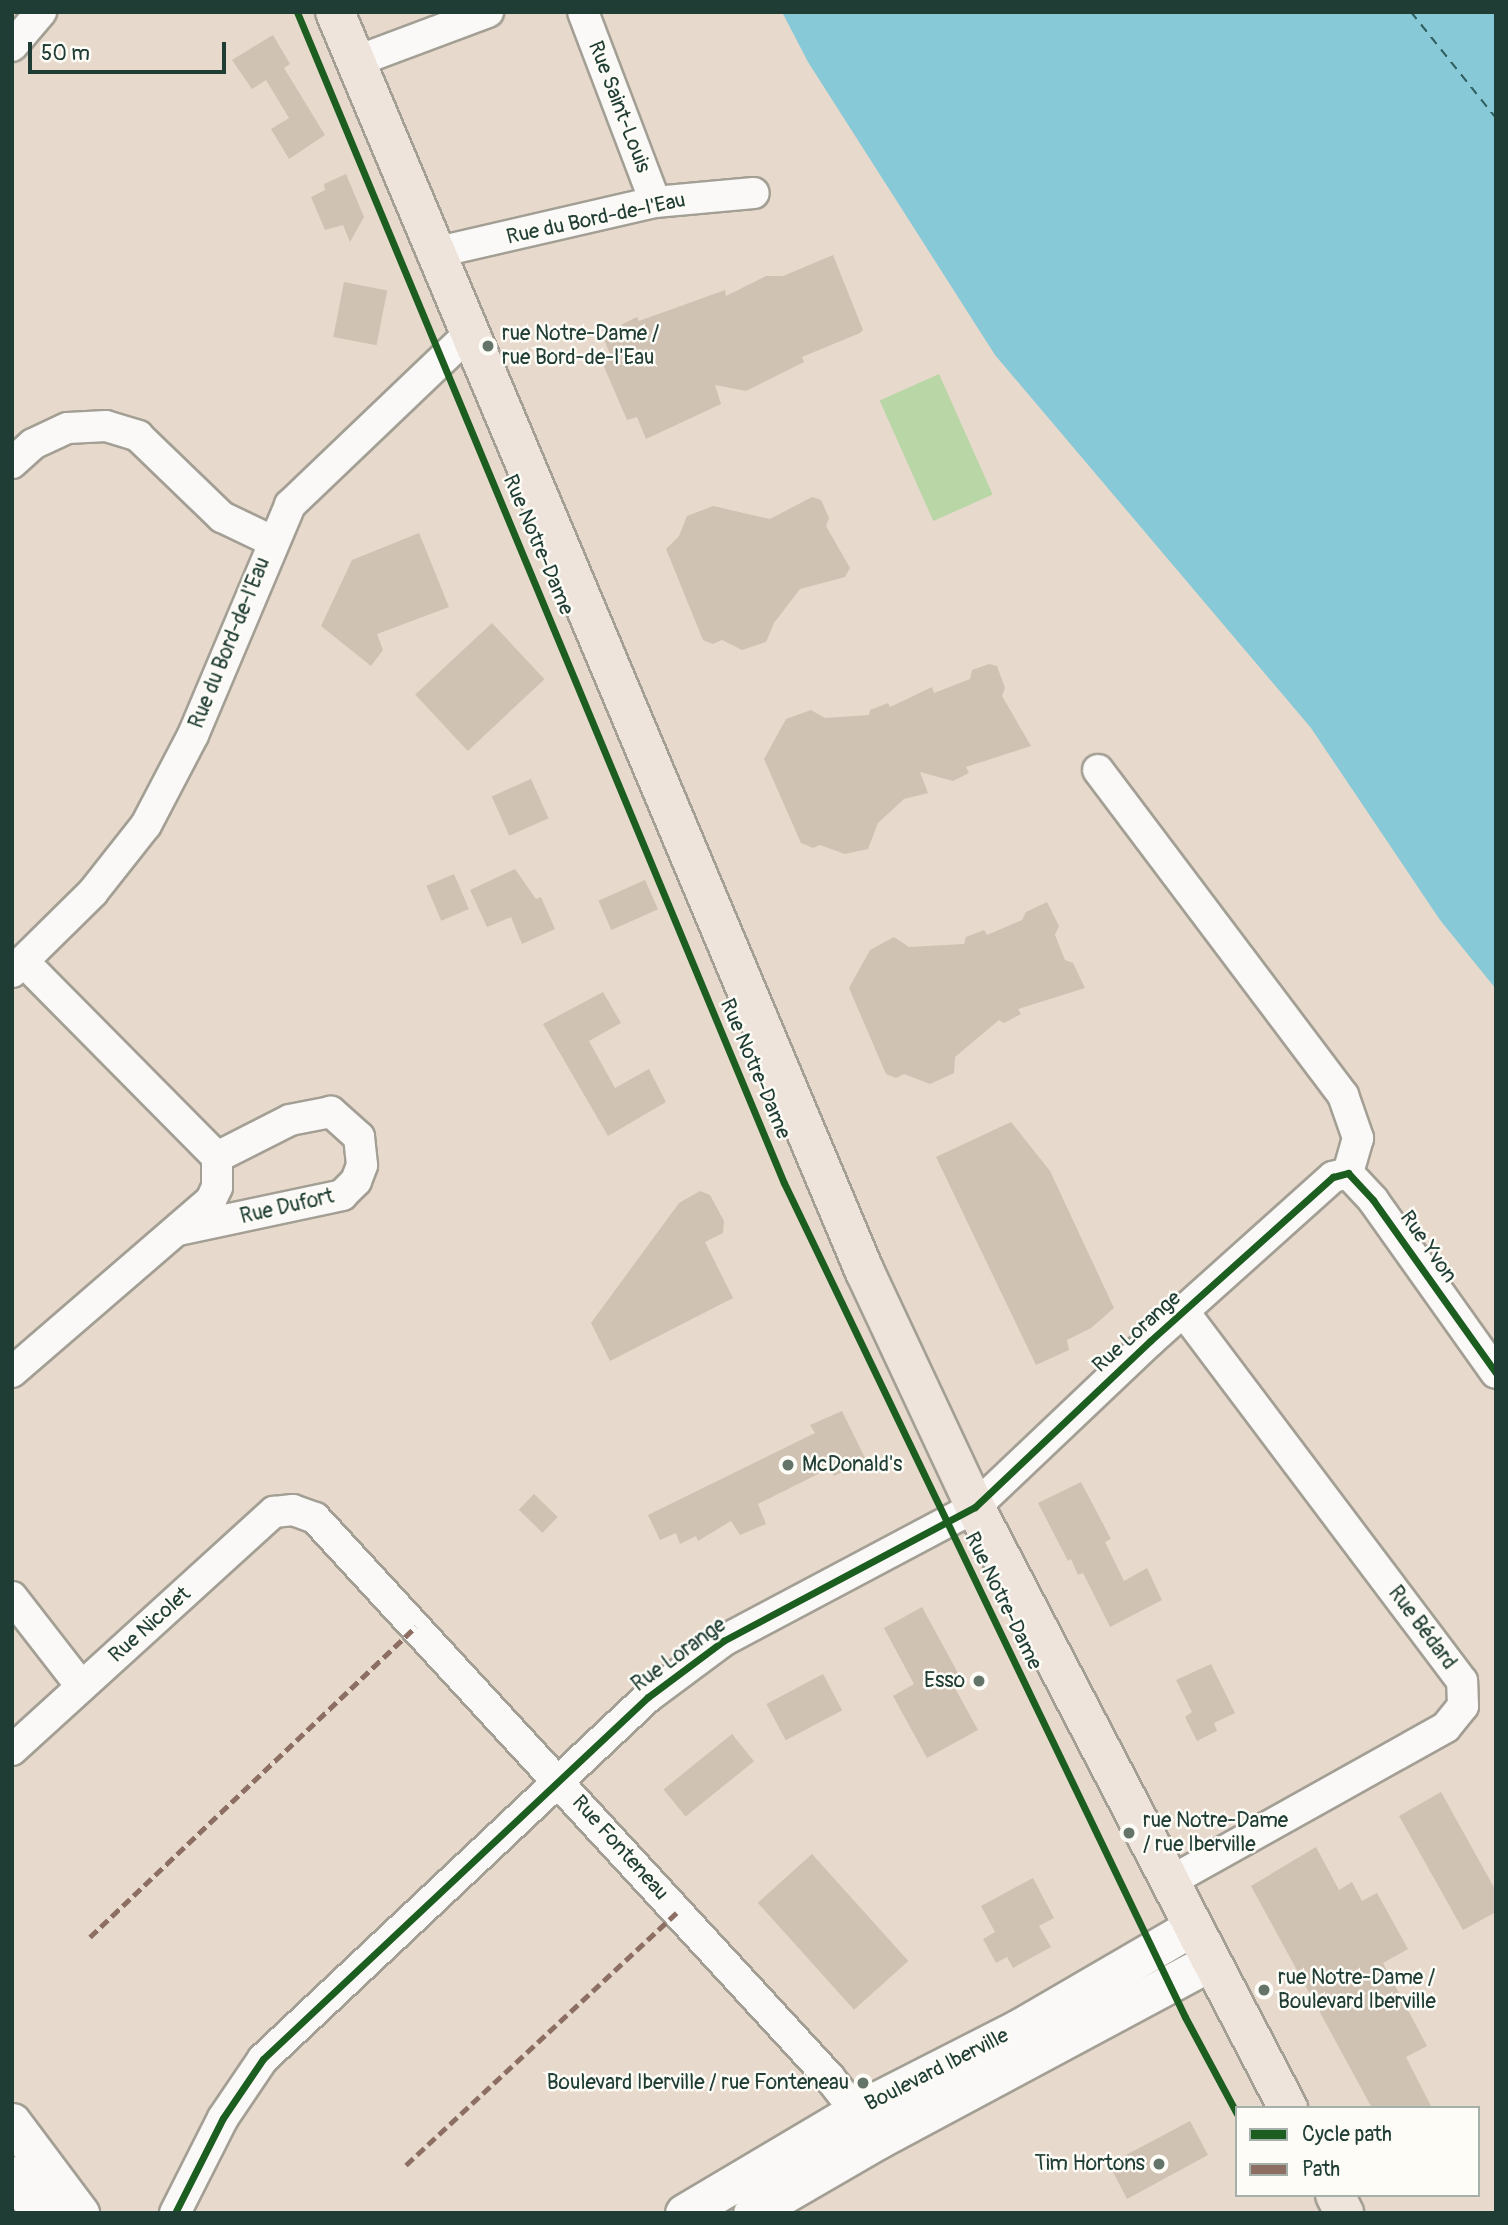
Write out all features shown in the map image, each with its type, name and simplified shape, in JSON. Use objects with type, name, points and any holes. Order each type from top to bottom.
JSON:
[{"type":"main road","name":"Rue Notre-Dame","points":[[335,12],[438,252],[816,1163],[975,1507],[1191,1928],[1287,2106]]},
{"type":"main road","points":[[1336,2197],[1344,2213]]},
{"type":"street","points":[[12,46],[41,12]]},
{"type":"street","points":[[357,61],[488,12]]},
{"type":"street","name":"Rue Saint-Louis","points":[[583,12],[655,202]]},
{"type":"street","name":"Rue du Bord-de-l'Eau","points":[[438,252],[655,202],[754,193]]},
{"type":"street","name":"Rue du Bord-de-l'Eau","points":[[18,967],[93,892],[146,825],[224,665],[272,541],[290,505],[470,333]]},
{"type":"street","points":[[12,464],[33,444],[68,428],[106,426],[138,436],[222,517],[272,541]]},
{"type":"street","points":[[1098,769],[1343,1095],[1358,1138],[1348,1173]]},
{"type":"street","points":[[18,967],[217,1157]]},
{"type":"street","name":"Rue Dufort","points":[[12,1371],[211,1200],[217,1187],[217,1157],[290,1120],[331,1112],[359,1137],[362,1165],[356,1181],[342,1195],[175,1231]]},
{"type":"street","name":"Rue Lorange","points":[[175,2213],[223,2118],[263,2059],[648,1697],[723,1640],[975,1507],[1317,1188],[1348,1173]]},
{"type":"street","name":"Rue Yvon","points":[[1348,1173],[1373,1200],[1496,1373]]},
{"type":"street","name":"Rue Bédard","points":[[1169,1882],[1446,1727],[1463,1706],[1462,1681],[1185,1313]]},
{"type":"street","name":"Rue Fonteneau","points":[[293,1510],[315,1518],[558,1779],[856,2111],[878,2140]]},
{"type":"street","name":"Rue Nicolet","points":[[12,1750],[274,1512],[293,1510]]},
{"type":"street","points":[[12,1597],[81,1686]]},
{"type":"street","name":"Boulevard Iberville","points":[[684,2213],[856,2111],[1019,2028],[1191,1928]]},
{"type":"street","name":"Boulevard Iberville","points":[[752,2213],[878,2140],[1210,1962]]},
{"type":"street","points":[[12,2122],[80,2213]]},
{"type":"street","points":[[12,2175],[40,2213]]},
{"type":"green space","points":[[939,374],[993,495],[933,521],[880,400]]},
{"type":"water","points":[[782,12],[1496,12],[1496,989],[1440,920],[1311,728],[995,355],[808,62]]},
{"type":"building","points":[[273,35],[290,64],[284,68],[325,135],[289,159],[271,129],[289,118],[266,80],[252,89],[232,60]]},
{"type":"building","points":[[346,174],[364,217],[350,242],[343,225],[325,230],[311,197],[325,190],[324,184]]},
{"type":"building","points":[[833,255],[863,330],[860,333],[802,357],[804,362],[746,391],[715,385],[721,404],[646,439],[637,417],[627,420],[602,362],[611,357],[602,334],[637,317],[639,321],[725,290],[726,296],[766,276],[783,276]]},
{"type":"building","points":[[344,282],[387,290],[377,345],[333,337]]},
{"type":"building","points":[[812,497],[821,500],[829,518],[826,526],[850,568],[845,577],[800,589],[774,623],[766,642],[742,650],[722,640],[713,644],[703,640],[666,549],[679,536],[687,516],[713,506],[770,519]]},
{"type":"building","points":[[419,533],[449,607],[377,634],[383,650],[371,666],[321,626],[352,560]]},
{"type":"building","points":[[492,623],[545,679],[468,751],[415,695]]},
{"type":"building","points":[[989,664],[997,666],[1005,688],[1002,696],[1031,746],[966,767],[969,773],[953,781],[920,772],[928,793],[904,799],[878,823],[868,849],[845,854],[820,845],[813,848],[801,843],[764,759],[786,719],[811,710],[825,718],[869,715],[870,710],[888,703],[890,707],[932,687],[934,693],[970,679],[972,670]]},
{"type":"building","points":[[531,779],[548,818],[509,836],[492,796]]},
{"type":"building","points":[[515,869],[536,899],[541,897],[555,929],[522,944],[511,917],[487,927],[470,890]]},
{"type":"building","points":[[454,874],[469,909],[441,921],[426,886]]},
{"type":"building","points":[[645,880],[658,909],[611,930],[598,901]]},
{"type":"building","points":[[1047,902],[1059,926],[1055,935],[1065,960],[1073,963],[1085,988],[1018,1009],[1021,1014],[1004,1023],[999,1020],[955,1057],[954,1073],[930,1084],[904,1074],[896,1078],[886,1074],[849,988],[870,950],[894,937],[909,947],[964,944],[966,937],[984,930],[987,935],[1022,920],[1026,912]]},
{"type":"building","points":[[603,992],[621,1023],[589,1041],[615,1088],[649,1069],[666,1102],[608,1136],[543,1024]]},
{"type":"building","points":[[1011,1122],[1050,1171],[1114,1308],[1091,1328],[1067,1340],[1069,1350],[1036,1365],[936,1157]]},
{"type":"building","points":[[700,1191],[710,1195],[724,1221],[723,1233],[705,1242],[733,1298],[610,1361],[591,1323],[679,1203]]},
{"type":"building","points":[[842,1411],[866,1460],[834,1476],[830,1468],[758,1504],[766,1524],[740,1535],[731,1521],[698,1541],[696,1536],[680,1544],[676,1533],[660,1540],[648,1515],[815,1433],[810,1425]]},
{"type":"building","points":[[1081,1482],[1111,1539],[1105,1542],[1124,1581],[1147,1568],[1162,1600],[1110,1627],[1083,1573],[1078,1575],[1071,1559],[1068,1561],[1038,1503]]},
{"type":"building","points":[[534,1494],[558,1517],[542,1533],[519,1510]]},
{"type":"building","points":[[922,1607],[958,1673],[950,1679],[978,1730],[927,1758],[893,1696],[914,1684],[884,1628]]},
{"type":"building","points":[[1211,1664],[1235,1713],[1214,1723],[1217,1731],[1197,1741],[1185,1717],[1192,1712],[1176,1680]]},
{"type":"building","points":[[823,1674],[842,1710],[786,1740],[766,1704]]},
{"type":"building","points":[[732,1734],[754,1761],[686,1817],[664,1789]]},
{"type":"building","points":[[1441,1792],[1496,1891],[1496,1912],[1463,1930],[1399,1816]]},
{"type":"building","points":[[1316,1847],[1339,1890],[1352,1882],[1362,1901],[1377,1893],[1408,1949],[1383,1963],[1427,2046],[1406,2057],[1431,2106],[1371,2106],[1251,1886]]},
{"type":"building","points":[[812,1854],[908,1961],[854,2010],[758,1903]]},
{"type":"building","points":[[1033,1878],[1054,1918],[1039,1926],[1051,1947],[1013,1968],[1007,1957],[996,1963],[983,1939],[995,1932],[981,1906]]},
{"type":"building","points":[[1190,2121],[1208,2155],[1127,2199],[1111,2168],[1126,2160],[1124,2156]]},
{"type":"ferry route","points":[[1411,12],[1496,118]]},
{"type":"marked path","points":[[90,1937],[416,1627]]},
{"type":"marked path","points":[[406,2165],[678,1911]]},
{"type":"cycle path","points":[[297,12],[784,1183],[1185,2017],[1235,2110]]},
{"type":"cycle path","points":[[175,2213],[223,2118],[263,2059],[648,1697],[723,1641],[975,1507],[1150,1341],[1333,1177],[1348,1173],[1373,1200],[1496,1373]]},
{"type":"place","name":"rue Notre-Dame / rue Bord-de-l'Eau","points":[[488,346]]},
{"type":"place","name":"McDonald's","points":[[788,1465]]},
{"type":"place","name":"Esso","points":[[979,1681]]},
{"type":"place","name":"rue Notre-Dame / rue Iberville","points":[[1129,1833]]},
{"type":"place","name":"rue Notre-Dame / Boulevard Iberville","points":[[1264,1990]]},
{"type":"place","name":"Boulevard Iberville / rue Fonteneau","points":[[863,2083]]},
{"type":"place","name":"Tim Hortons","points":[[1159,2164]]}]
